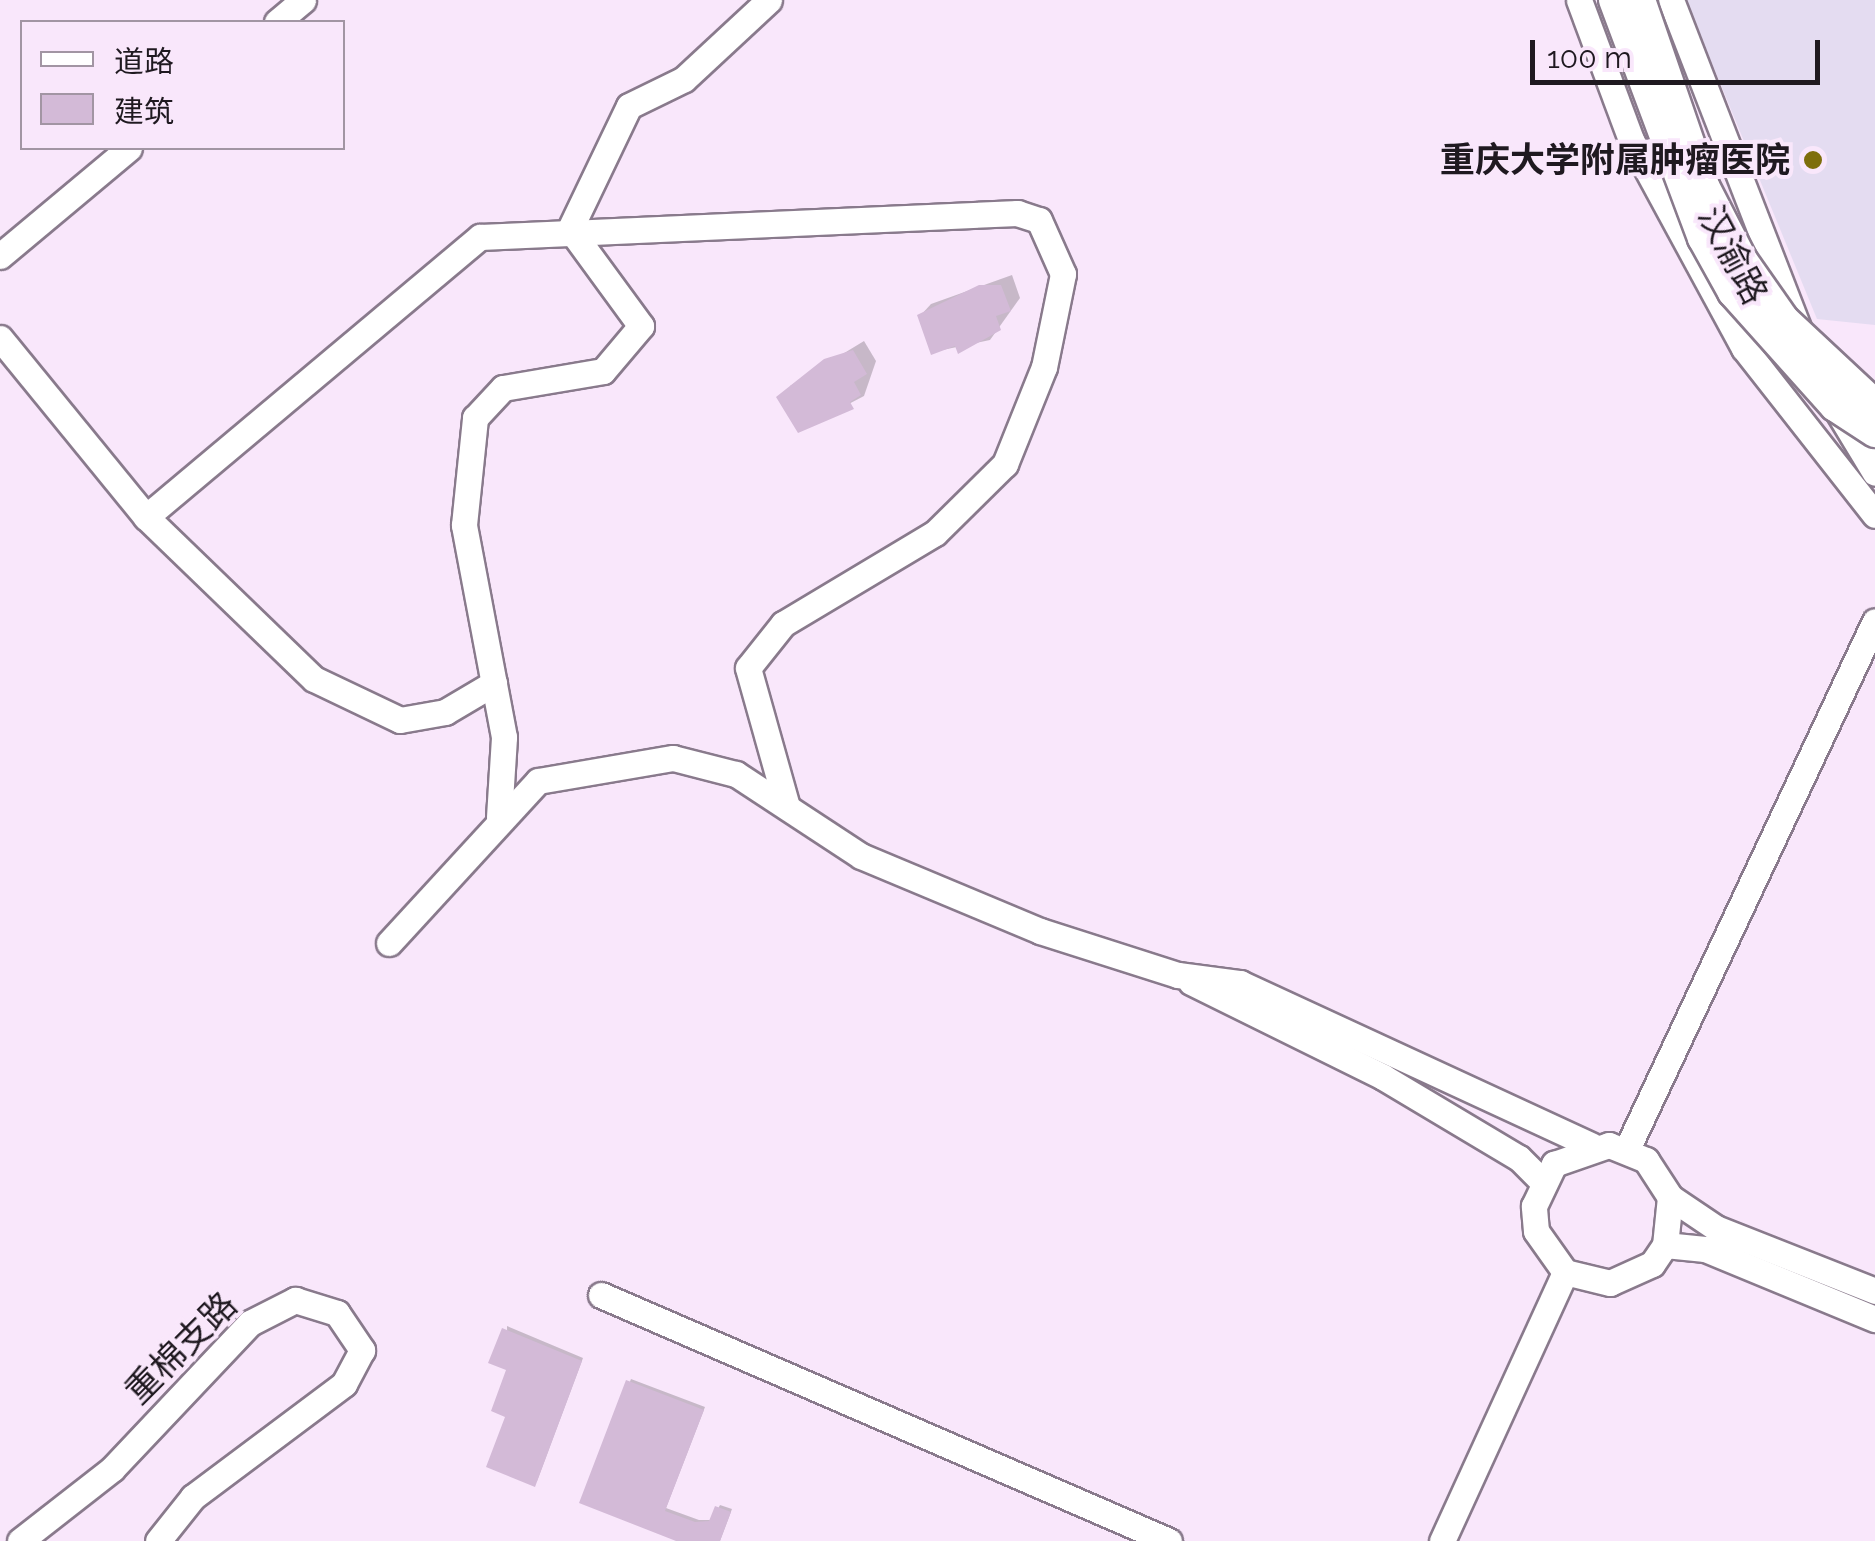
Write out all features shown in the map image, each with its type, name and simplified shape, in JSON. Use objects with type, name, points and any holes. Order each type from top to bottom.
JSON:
[{"type":"main road","points":[[1614,0],[1703,238],[1732,292],[1835,406],[1875,432]]},
{"type":"main road","points":[[1640,0],[1704,186],[1742,260],[1784,320],[1875,405]]},
{"type":"street","points":[[279,20],[304,0]]},
{"type":"street","points":[[570,229],[629,106],[684,79],[769,0]]},
{"type":"street","name":"汉渝路","points":[[1580,0],[1631,140],[1744,348],[1875,514]]},
{"type":"street","name":"汉渝路","points":[[1671,0],[1796,322],[1875,473]]},
{"type":"street","points":[[0,256],[127,150]]},
{"type":"street","points":[[146,518],[461,248],[503,232],[1017,212],[1056,242],[1063,274],[1044,367],[1005,464],[935,532],[784,624],[748,668],[787,807]]},
{"type":"street","points":[[499,817],[504,736],[464,525],[475,418],[503,388],[603,371],[641,326],[570,229]]},
{"type":"street","points":[[0,338],[146,518],[272,647],[376,714],[421,719],[494,683]]},
{"type":"street","points":[[1627,1149],[1875,621]]},
{"type":"street","points":[[389,942],[499,817],[538,781],[673,758],[736,774],[860,856],[1040,931],[1178,975],[1383,1077],[1519,1158],[1542,1181]]},
{"type":"street","points":[[1178,975],[1240,983],[1591,1145],[1627,1149],[1654,1168],[1670,1197],[1716,1228],[1875,1291]]},
{"type":"street","points":[[1591,1145],[1542,1181],[1536,1231],[1566,1272],[1621,1280],[1665,1245],[1705,1248],[1875,1319]]},
{"type":"street","points":[[1665,1245],[1670,1197]]},
{"type":"street","points":[[1442,1541],[1566,1272]]},
{"type":"street","points":[[601,1296],[1169,1541]]},
{"type":"street","name":"重棉支路","points":[[20,1541],[112,1469],[250,1323],[295,1300],[337,1313],[362,1350],[356,1368],[192,1497],[158,1541]]},
{"type":"shaded area","name":"重庆大学附属肿瘤医院","points":[[1686,0],[1875,0],[1875,325],[1817,319]]},
{"type":"building","points":[[979,285],[1001,285],[1011,311],[996,316],[1001,330],[958,354],[955,346],[931,355],[917,315]]},
{"type":"building","points":[[853,350],[867,374],[854,382],[861,395],[850,402],[854,409],[798,433],[776,397],[824,359]]},
{"type":"building","points":[[502,1328],[582,1361],[535,1487],[486,1467],[505,1417],[491,1411],[506,1370],[488,1363]]},
{"type":"building","points":[[626,1380],[704,1410],[665,1511],[695,1522],[709,1521],[715,1506],[731,1512],[720,1541],[676,1541],[579,1503]]},
{"type":"place","name":"重庆大学附属肿瘤医院","points":[[1813,160]]}]
